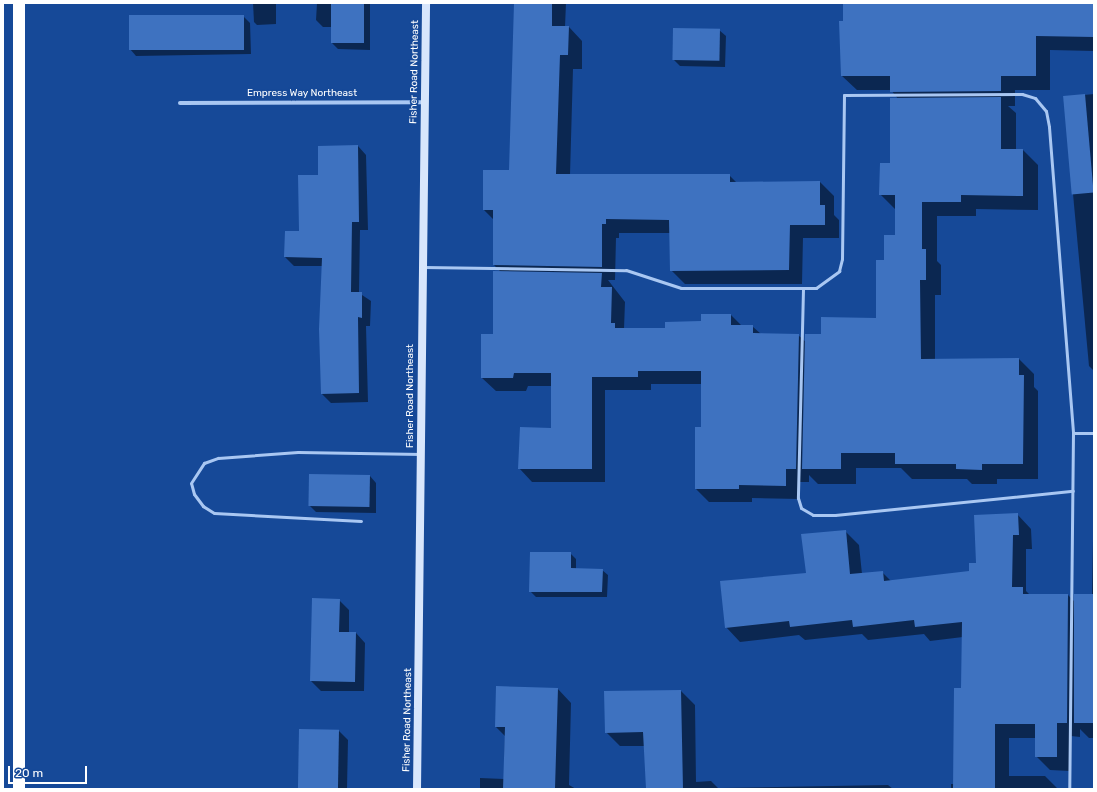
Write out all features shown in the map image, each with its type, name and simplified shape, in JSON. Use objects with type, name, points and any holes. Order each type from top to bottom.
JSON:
[{"type":"highway","points":[[19,3],[19,789]]},
{"type":"street","name":"Fisher Road Northeast","points":[[417,789],[426,3]]},
{"type":"street","name":"Empress Way Northeast","points":[[180,103],[424,102]]},
{"type":"lane","points":[[422,267],[626,270],[681,288],[816,288],[829,280],[838,271],[842,259],[844,95],[1022,94],[1035,98],[1046,111],[1049,127],[1073,433],[1069,789]]},
{"type":"lane","points":[[803,289],[798,498],[801,508],[813,515],[835,515],[1073,491]]},
{"type":"lane","points":[[1073,433],[1094,433]]},
{"type":"lane","points":[[361,521],[214,513],[203,506],[194,494],[191,483],[204,464],[218,458],[298,452],[421,454]]},
{"type":"building","points":[[331,3],[364,3],[364,43],[331,43]]},
{"type":"building","points":[[514,3],[552,3],[552,26],[569,26],[568,55],[560,55],[556,174],[730,174],[730,182],[820,181],[820,205],[825,205],[825,225],[790,225],[789,270],[670,271],[669,220],[606,219],[606,224],[602,224],[602,267],[493,265],[493,210],[483,210],[483,170],[509,170]]},
{"type":"building","points":[[843,3],[1094,3],[1094,37],[1036,36],[1036,76],[1001,76],[1001,91],[890,92],[890,76],[841,76],[839,21],[843,21]]},
{"type":"building","points":[[129,15],[244,15],[244,50],[129,50]]},
{"type":"building","points":[[673,28],[720,29],[719,61],[672,60]]},
{"type":"building","points":[[1085,94],[1094,193],[1072,195],[1063,96]]},
{"type":"building","points":[[1001,97],[1001,149],[1023,149],[1023,196],[961,195],[961,202],[922,202],[922,249],[926,249],[926,280],[920,280],[921,359],[1019,358],[1019,375],[1024,375],[1023,464],[982,464],[982,470],[956,469],[956,464],[895,464],[895,453],[841,453],[841,469],[802,469],[805,334],[821,334],[821,317],[876,318],[876,260],[884,260],[884,235],[895,235],[895,195],[879,195],[880,163],[890,163],[890,98]]},
{"type":"building","points":[[358,145],[359,222],[352,222],[351,292],[362,292],[362,318],[358,317],[359,393],[321,394],[319,329],[322,258],[284,257],[285,231],[299,231],[298,175],[318,175],[318,146]]},
{"type":"building","points":[[493,271],[602,273],[601,287],[612,287],[611,323],[615,323],[615,328],[665,328],[665,322],[701,321],[701,314],[731,314],[731,325],[753,325],[753,333],[799,334],[796,469],[786,469],[786,486],[739,485],[739,489],[695,489],[695,427],[701,427],[701,371],[638,371],[638,377],[592,377],[592,469],[518,469],[520,427],[551,428],[551,373],[514,373],[513,378],[481,378],[481,334],[493,334]]},
{"type":"building","points":[[309,474],[370,475],[369,507],[308,506]]},
{"type":"building","points":[[1018,513],[1019,535],[1013,535],[1012,587],[1023,587],[1023,594],[1068,594],[1067,723],[1057,723],[1057,757],[1035,757],[1035,724],[995,724],[995,789],[953,789],[954,688],[961,688],[962,622],[915,627],[914,620],[853,627],[852,620],[790,627],[789,621],[725,628],[720,581],[806,573],[801,534],[846,530],[850,574],[883,571],[884,581],[969,571],[969,563],[976,563],[974,515]]},
{"type":"building","points":[[530,552],[571,552],[571,568],[603,569],[602,592],[529,592]]},
{"type":"building","points":[[1074,594],[1094,594],[1094,723],[1074,723]]},
{"type":"building","points":[[312,598],[340,599],[339,632],[356,632],[355,682],[310,681]]},
{"type":"building","points":[[496,686],[558,688],[555,789],[503,789],[505,727],[495,727]]},
{"type":"building","points":[[681,690],[683,789],[646,789],[643,732],[605,733],[604,691]]},
{"type":"building","points":[[299,729],[339,730],[338,789],[298,789]]}]
